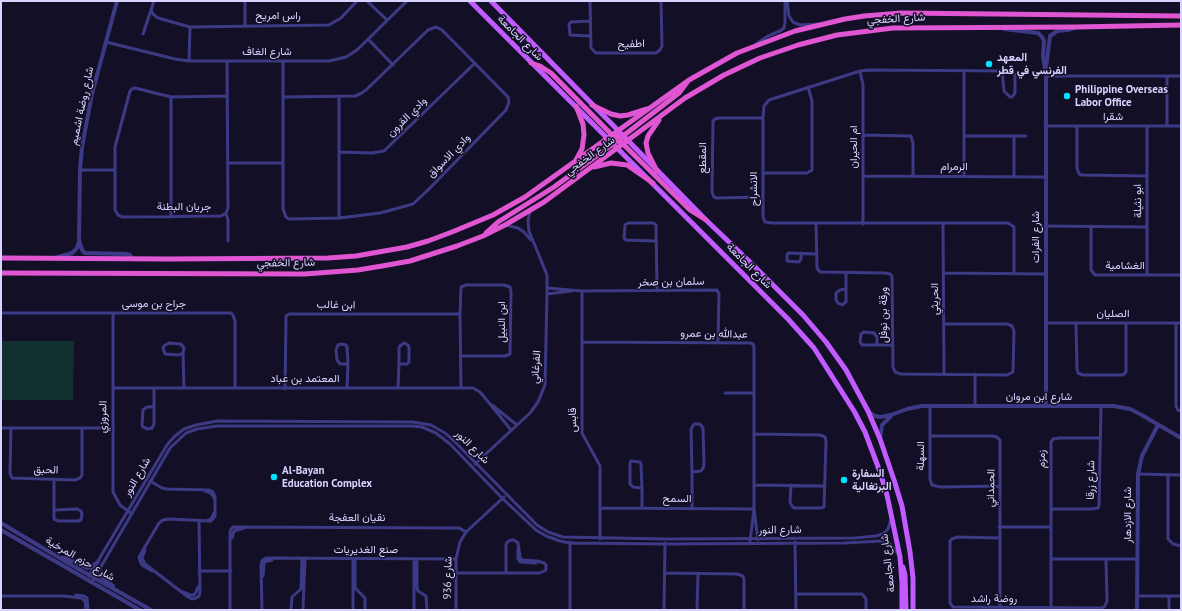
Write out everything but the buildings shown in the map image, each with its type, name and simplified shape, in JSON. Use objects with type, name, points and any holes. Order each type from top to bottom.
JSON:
[{"type":"highway","name":"شارع الخفجي","points":[[1,258],[328,258],[356,256],[407,247],[428,241],[493,215],[525,197],[689,80],[737,53],[795,31],[864,16],[901,13],[1181,15]]},
{"type":"highway","name":"شارع الخفجي","points":[[1,273],[305,274],[376,267],[410,260],[457,246],[483,236],[530,211],[591,168],[620,141],[665,113],[685,98],[754,61],[787,48],[818,39],[857,32],[893,28],[1181,26]]},
{"type":"highway","points":[[531,63],[540,66],[551,73],[610,137],[620,141],[690,210],[706,220]]},
{"type":"highway","points":[[483,236],[498,222],[554,187],[620,141],[679,93],[689,80]]},
{"type":"highway","points":[[592,105],[611,114],[620,116],[628,115],[642,109],[648,109]]},
{"type":"highway","points":[[574,163],[582,149],[584,135],[583,124],[576,106]]},
{"type":"highway","points":[[657,171],[648,153],[646,143],[648,136],[665,113]]},
{"type":"highway","points":[[618,131],[620,141]]},
{"type":"highway","points":[[591,168],[606,163],[623,164],[632,167],[653,183]]},
{"type":"main road","name":"شارع الجامعة","points":[[470,1],[531,63],[610,137]]},
{"type":"main road","name":"شارع الجامعة","points":[[490,1],[618,131]]},
{"type":"main road","name":"شارع الجامعة","points":[[620,141],[657,171],[803,315],[826,342],[846,370],[868,411],[880,439],[898,493],[908,534],[913,578],[913,610]]},
{"type":"main road","name":"شارع الجامعة","points":[[620,141],[653,183],[792,323],[814,348],[854,411],[880,472],[892,515],[900,557],[902,610]]},
{"type":"main road","points":[[900,565],[904,570],[905,575],[906,610]]},
{"type":"street","name":"شارع روضة اشميم","points":[[79,240],[80,170],[86,122],[117,1]]},
{"type":"street","points":[[143,34],[154,1]]},
{"type":"street","points":[[245,1],[245,26]]},
{"type":"street","name":"راس امريح","points":[[151,9],[153,14],[158,18],[190,26],[329,25],[341,18],[357,1]]},
{"type":"street","points":[[367,1],[387,20]]},
{"type":"street","name":"شارع الغاف","points":[[106,42],[189,61],[328,61],[346,57],[357,50],[369,40],[407,1]]},
{"type":"street","name":"اطفيح","points":[[590,1],[591,48],[596,53],[656,53],[660,50],[662,46],[661,1]]},
{"type":"street","points":[[786,1],[789,16],[793,22],[800,25],[823,24]]},
{"type":"street","points":[[754,46],[768,36],[784,28],[786,1]]},
{"type":"street","points":[[590,22],[571,22],[569,24],[570,36],[590,36]]},
{"type":"street","points":[[189,61],[190,26]]},
{"type":"street","name":"شارع الفرات","points":[[1046,406],[1046,68],[1050,36],[1057,31],[1075,27]]},
{"type":"street","name":"وادي الاسواق","points":[[283,61],[283,97],[283,209],[286,217],[293,219],[339,218],[380,213],[413,204],[506,110],[509,102],[508,97],[442,30],[436,28],[428,30],[393,65],[360,94],[355,96],[283,97]]},
{"type":"street","name":"شارع الفرات","points":[[1002,28],[1040,34],[1044,41],[1043,56],[1046,68]]},
{"type":"street","points":[[369,40],[393,65]]},
{"type":"street","name":"جريان البطنة","points":[[226,61],[228,208],[226,213],[221,216],[171,217],[122,217],[118,214],[115,210],[116,147],[118,135],[132,89],[135,88],[171,97],[226,96]]},
{"type":"street","name":"وادي القرون","points":[[340,152],[372,154],[384,151],[474,64]]},
{"type":"street","name":"الانشراح","points":[[1002,71],[860,71],[769,100],[764,106],[762,118],[763,217],[765,222],[772,223],[1011,224],[1014,230],[1014,274]]},
{"type":"street","name":"ام الحيران","points":[[860,71],[863,85],[864,224]]},
{"type":"street","points":[[964,71],[964,176]]},
{"type":"street","points":[[1002,71],[1012,71],[1015,73],[1015,93],[1012,97],[1004,91],[1002,71]]},
{"type":"street","points":[[1046,76],[1181,76]]},
{"type":"street","points":[[1167,76],[1167,126]]},
{"type":"street","points":[[763,173],[807,173],[812,170],[812,101],[808,87]]},
{"type":"street","points":[[339,96],[339,218]]},
{"type":"street","points":[[171,97],[171,217]]},
{"type":"street","name":"المقطع","points":[[762,118],[715,118],[713,121],[712,192],[716,198],[763,198]]},
{"type":"street","name":"شقرا","points":[[1046,126],[1181,126]]},
{"type":"street","points":[[1077,126],[1077,168],[1079,174],[1147,176]]},
{"type":"street","name":"ابو نثيلة","points":[[1147,126],[1147,275]]},
{"type":"street","points":[[863,135],[911,136],[914,142],[913,176]]},
{"type":"street","points":[[964,136],[1026,136]]},
{"type":"street","points":[[1014,136],[1014,177]]},
{"type":"street","points":[[227,163],[283,163]]},
{"type":"street","points":[[80,170],[115,170]]},
{"type":"street","name":"الرمرام","points":[[863,176],[1045,177]]},
{"type":"street","name":"الفرغاني","points":[[473,467],[517,425],[538,402],[545,385],[547,288],[545,270],[533,243],[528,225],[530,211]]},
{"type":"street","points":[[226,213],[228,220],[228,241]]},
{"type":"street","name":"ورقة بن نوفل","points":[[816,223],[817,268],[820,272],[885,273],[892,275],[893,369],[896,373],[1007,375],[1012,373],[1013,328],[1010,324],[944,324]]},
{"type":"street","points":[[656,241],[626,240],[624,238],[625,225],[655,224],[657,226],[657,291]]},
{"type":"street","name":"الحريثي","points":[[943,224],[944,374]]},
{"type":"street","name":"الفرغاني","points":[[505,225],[522,230],[533,243]]},
{"type":"street","points":[[1045,226],[1148,227]]},
{"type":"street","name":"الغشامية","points":[[1091,226],[1091,270],[1093,274],[1098,276],[1181,275]]},
{"type":"street","points":[[79,240],[82,250],[89,254],[127,254],[133,259]]},
{"type":"street","points":[[49,259],[72,253],[77,248],[79,240]]},
{"type":"street","points":[[801,253],[801,259],[799,262],[787,261],[786,255],[788,254],[801,253],[817,254]]},
{"type":"street","points":[[846,273],[846,289],[846,302],[840,304],[836,300],[836,293],[840,290],[846,289]]},
{"type":"street","points":[[944,273],[1046,274]]},
{"type":"street","name":"ابن النبيل","points":[[460,356],[505,356],[510,354],[510,287],[504,285],[462,286],[460,290],[460,314],[460,356],[460,388]]},
{"type":"street","name":"سلمان بن صخر","points":[[547,288],[582,291],[716,290],[719,294],[718,342]]},
{"type":"street","name":"سلمان بن صخر","points":[[547,294],[573,290]]},
{"type":"street","name":"قابس","points":[[582,291],[582,434],[600,466],[600,543]]},
{"type":"street","name":"جراح بن موسى","points":[[1,313],[231,313],[235,320],[235,388]]},
{"type":"street","name":"المروزي","points":[[113,313],[113,492],[116,501],[132,514]]},
{"type":"street","name":"ابن غالب","points":[[285,389],[286,316],[289,314],[460,314]]},
{"type":"street","name":"الصليان","points":[[1046,323],[1181,323]]},
{"type":"street","points":[[1076,324],[1076,369],[1078,374],[1119,375],[1125,374],[1127,368],[1126,323]]},
{"type":"street","points":[[1176,323],[1176,406],[1178,410],[1181,411]]},
{"type":"street","points":[[877,345],[877,337],[874,333],[864,332],[861,334],[861,344],[877,345],[893,345]]},
{"type":"street","name":"عبدالله بن عمرو","points":[[582,342],[750,342],[753,344],[754,509],[758,544]]},
{"type":"street","points":[[183,353],[179,355],[168,355],[165,354],[163,348],[166,344],[179,343],[184,348],[184,388]]},
{"type":"street","points":[[398,388],[399,364],[400,346],[402,344],[406,344],[409,348],[409,362],[408,364],[399,364]]},
{"type":"street","points":[[347,388],[348,364],[347,347],[346,345],[338,345],[336,350],[337,360],[340,364],[348,364]]},
{"type":"street","points":[[975,374],[975,406]]},
{"type":"street","name":"المعتمد بن عباد","points":[[113,388],[473,388],[477,390],[490,404],[511,430]]},
{"type":"street","points":[[154,388],[154,407],[153,427],[145,429],[142,425],[143,410],[147,407],[154,407]]},
{"type":"street","points":[[725,393],[754,393]]},
{"type":"street","name":"المعتمد بن عباد","points":[[490,404],[517,425]]},
{"type":"street","name":"شارع ابن مروان","points":[[868,411],[878,417],[892,415],[914,407],[930,405],[1114,406],[1130,409],[1181,438]]},
{"type":"street","name":"السهلة","points":[[930,405],[930,479],[932,485],[940,487],[1000,486]]},
{"type":"street","name":"شارع زرقا","points":[[1051,509],[1092,509],[1100,506],[1101,406]]},
{"type":"street","points":[[880,439],[882,425],[892,415]]},
{"type":"street","name":"شارع النور","points":[[88,577],[167,445],[184,429],[202,423],[217,421],[413,422],[431,425],[445,433],[532,521],[542,529],[553,534],[570,538],[854,538],[878,536],[883,534],[887,531],[892,515]]},
{"type":"street","points":[[331,421],[331,426]]},
{"type":"street","points":[[692,472],[701,471],[704,465],[703,428],[700,424],[694,424],[691,429],[692,508]]},
{"type":"street","name":"شارع الازدهار","points":[[1137,610],[1138,474],[1140,460],[1158,425]]},
{"type":"street","name":"شارع النور","points":[[93,580],[170,448],[186,433],[197,428],[217,426],[422,427],[442,437],[502,498],[540,533],[552,539],[570,543],[758,544],[885,541],[891,545],[900,557]]},
{"type":"street","points":[[1,428],[112,428]]},
{"type":"street","name":"الحبق","points":[[11,428],[11,477],[14,479],[54,480],[75,480],[81,477],[82,428]]},
{"type":"street","points":[[754,434],[823,435],[825,437],[826,486],[824,507],[794,508],[791,504],[791,485]]},
{"type":"street","name":"الحمداني","points":[[930,436],[992,436],[997,437],[1000,443],[1000,608]]},
{"type":"street","name":"زمزم","points":[[1051,608],[1051,442],[1056,438],[1100,438]]},
{"type":"street","points":[[642,488],[633,487],[630,484],[631,461],[641,463],[642,488],[642,508]]},
{"type":"street","points":[[1138,474],[1181,474]]},
{"type":"street","points":[[1168,475],[1168,539],[1173,544],[1181,546]]},
{"type":"street","points":[[54,480],[54,510],[54,519],[57,521],[78,521],[81,518],[81,512],[79,510],[54,510]]},
{"type":"street","points":[[150,481],[162,488],[210,492],[214,499],[215,516],[213,520],[209,522],[206,521],[170,520],[163,522],[155,530],[146,547],[142,560],[152,570],[190,595],[194,595],[199,584],[199,521]]},
{"type":"street","points":[[754,485],[826,486]]},
{"type":"street","name":"شارع 936","points":[[456,610],[456,559],[460,542],[466,532],[507,495]]},
{"type":"street","name":"السمح","points":[[600,508],[754,509]]},
{"type":"street","name":"عبدالله بن عمرو","points":[[750,544],[754,509]]},
{"type":"street","name":"شارع حزم المرخية","points":[[1,524],[61,558],[88,577]]},
{"type":"street","name":"نقيان العفجة","points":[[230,610],[231,543],[232,534],[234,531],[247,527],[459,528],[466,532]]},
{"type":"street","points":[[999,527],[1051,527]]},
{"type":"street","name":"شارع حزم المرخية","points":[[1,530],[88,577],[140,610]]},
{"type":"street","points":[[570,538],[570,610]]},
{"type":"street","points":[[795,538],[796,610]]},
{"type":"street","name":"روضة راشد","points":[[999,538],[954,538],[950,541],[951,606],[955,608],[1099,608],[1105,606],[1107,601],[1106,560]]},
{"type":"street","points":[[664,610],[665,539]]},
{"type":"street","points":[[457,573],[506,573],[543,572],[546,570],[546,565],[542,562],[520,562],[518,559],[518,543],[511,540],[507,542],[506,573]]},
{"type":"street","points":[[61,558],[66,558],[87,568],[98,562]]},
{"type":"street","points":[[291,610],[292,597],[301,589],[303,559]]},
{"type":"street","points":[[303,559],[304,610]]},
{"type":"street","points":[[354,559],[355,587],[365,598],[365,610]]},
{"type":"street","points":[[353,610],[354,559]]},
{"type":"street","points":[[415,559],[417,588],[426,598],[427,610]]},
{"type":"street","points":[[414,610],[415,559]]},
{"type":"street","name":"صنع الغديريات","points":[[262,610],[262,580],[264,562],[267,560],[456,559]]},
{"type":"street","points":[[1051,559],[1137,560]]},
{"type":"street","points":[[100,569],[101,575],[105,580],[122,593]]},
{"type":"street","points":[[199,571],[231,571]]},
{"type":"street","points":[[665,573],[737,574],[743,576],[744,610]]},
{"type":"street","points":[[697,610],[698,574]]},
{"type":"street","name":"شارع حزم المرخية","points":[[93,580],[122,593],[151,610]]},
{"type":"street","points":[[353,597],[359,593]]},
{"type":"street","points":[[414,598],[421,593]]},
{"type":"street","points":[[296,594],[304,598]]},
{"type":"street","points":[[796,594],[862,594],[866,599],[866,610]]},
{"type":"street","points":[[1,596],[86,596],[88,599],[87,610]]},
{"type":"street","points":[[1137,596],[1181,596]]},
{"type":"street","points":[[1169,596],[1169,610]]},
{"type":"green space","points":[[1,341],[74,341],[73,400],[1,400]]},
{"type":"place","name":"المعهد الفرنسي في قطر","points":[[989,64]]},
{"type":"place","name":"Philippine Overseas Labor Office","points":[[1067,96]]},
{"type":"place","name":"Al-Bayan Education Complex","points":[[274,477]]},
{"type":"place","name":"السفارة البرتغالية","points":[[844,480]]}]
